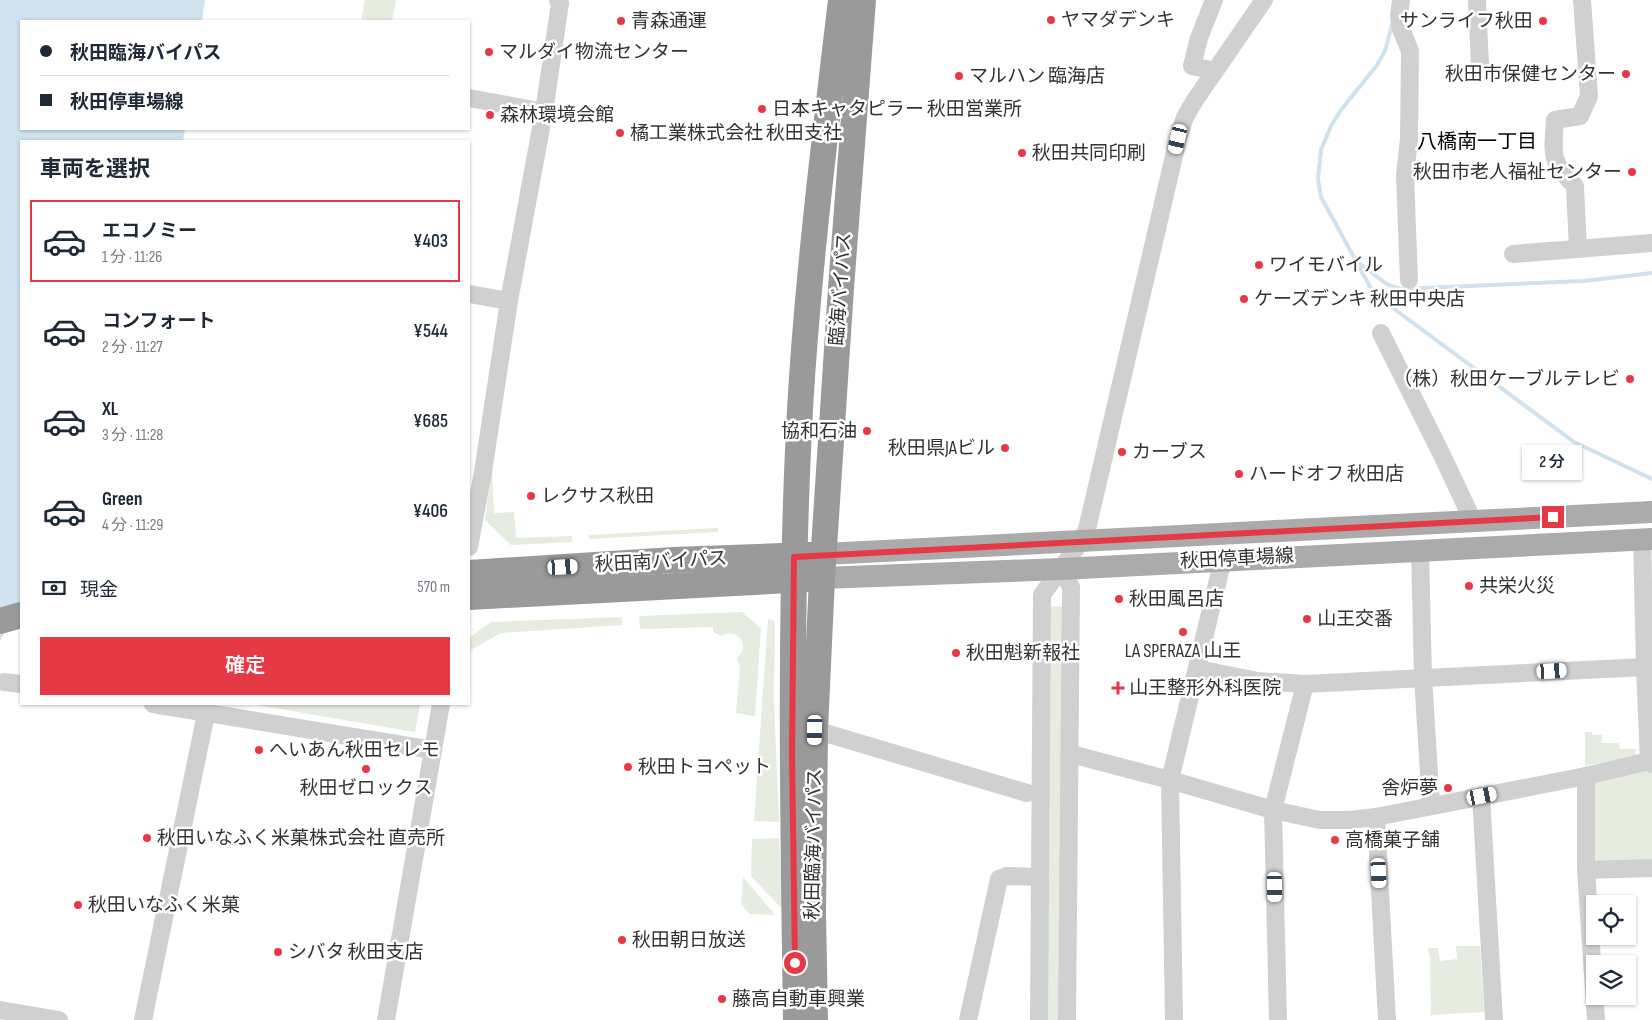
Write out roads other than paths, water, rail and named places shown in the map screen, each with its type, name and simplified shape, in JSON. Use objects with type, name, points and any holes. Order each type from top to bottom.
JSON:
[{"type":"highway","name":"臨海バイパス","points":[[793,569],[800,408],[814,243],[840,0]]},
{"type":"highway","name":"臨海バイパス","points":[[823,566],[862,0]]},
{"type":"highway","name":"秋田南バイパス","points":[[470,573],[674,560],[793,569]]},
{"type":"highway","name":"秋田南バイパス","points":[[470,597],[823,566]]},
{"type":"highway","name":"秋田臨海バイパス","points":[[815,1020],[813,912],[815,730],[823,566]]},
{"type":"highway","name":"秋田臨海バイパス","points":[[793,569],[792,753],[796,1020]]},
{"type":"highway","points":[[0,621],[20,615]]},
{"type":"main road","name":"秋田停車場線","points":[[823,566],[1081,541],[1652,512]]},
{"type":"main road","name":"秋田停車場線","points":[[823,566],[1061,569],[1223,559],[1647,539]]},
{"type":"street","points":[[470,536],[476,470],[544,112],[560,3],[558,0]]},
{"type":"street","points":[[1214,0],[1199,38],[1192,66],[1215,71]]},
{"type":"street","points":[[1039,1020],[1042,595],[1081,541],[1087,529],[1178,139],[1190,108],[1264,0]]},
{"type":"street","points":[[1402,0],[1399,16],[1401,29],[1410,51],[1410,140],[1405,175],[1409,280]]},
{"type":"street","points":[[1477,0],[1480,66]]},
{"type":"street","points":[[1578,249],[1575,186],[1559,170],[1553,154],[1555,120],[1580,116],[1590,96],[1582,0]]},
{"type":"street","points":[[470,98],[544,112]]},
{"type":"street","points":[[1513,254],[1652,243]]},
{"type":"street","points":[[470,294],[509,301]]},
{"type":"street","points":[[1381,333],[1473,521]]},
{"type":"street","points":[[1071,754],[1273,810],[1320,820],[1350,820],[1376,817],[1651,762],[1644,667],[1647,539]]},
{"type":"street","points":[[1420,550],[1423,677],[1431,806]]},
{"type":"street","points":[[1174,1020],[1170,780],[1223,559]]},
{"type":"street","points":[[1061,569],[1071,586],[1071,754],[1067,1020]]},
{"type":"street","points":[[1198,669],[1258,681],[1305,684],[1644,667]]},
{"type":"street","points":[[1278,1020],[1273,810],[1305,684]]},
{"type":"street","points":[[166,705],[207,708],[433,750]]},
{"type":"street","points":[[386,1020],[441,705]]},
{"type":"street","points":[[143,1020],[207,708]]},
{"type":"street","points":[[815,730],[1027,793]]},
{"type":"street","points":[[1586,776],[1586,870],[1596,1020]]},
{"type":"street","points":[[1482,796],[1494,1020]]},
{"type":"street","points":[[1376,817],[1387,1020]]},
{"type":"street","points":[[1586,870],[1652,868]]},
{"type":"street","points":[[968,1020],[1000,880],[1007,876],[1040,877]]},
{"type":"street","points":[[0,1010],[59,1020]]},
{"type":"water","points":[[0,0],[205,0],[202,20],[20,20],[20,130],[185,130],[183,140],[20,140],[20,604],[0,641]]},
{"type":"waterway","points":[[1393,21],[1385,51],[1377,65],[1341,110],[1331,126],[1321,150],[1318,179],[1321,197],[1374,294],[1574,442],[1652,479]]},
{"type":"waterway","points":[[1356,261],[1388,285],[1401,289],[1584,281],[1652,273]]},
{"type":"place","name":"ヤマダデンキ","points":[[1051,20]]},
{"type":"place","name":"青森通運","points":[[621,21]]},
{"type":"place","name":"サンライフ秋田","points":[[1543,21]]},
{"type":"place","name":"マルダイ物流センター","points":[[489,52]]},
{"type":"place","name":"秋田市保健センター","points":[[1626,74]]},
{"type":"place","name":"マルハン 臨海店","points":[[959,76]]},
{"type":"place","name":"日本キャタピラー 秋田営業所","points":[[762,109]]},
{"type":"place","name":"森林環境会館","points":[[490,115]]},
{"type":"place","name":"橘工業株式会社 秋田支社","points":[[620,133]]},
{"type":"place","name":"秋田共同印刷","points":[[1022,153]]},
{"type":"place","name":"秋田市老人福祉センター","points":[[1632,172]]},
{"type":"place","name":"ワイモバイル","points":[[1259,265]]},
{"type":"place","name":"ケーズデンキ 秋田中央店","points":[[1244,299]]},
{"type":"place","name":"（株）秋田ケーブルテレビ","points":[[1630,379]]},
{"type":"place","name":"協和石油","points":[[867,431]]},
{"type":"place","name":"秋田県JAビル","points":[[1005,448]]},
{"type":"place","name":"カーブス","points":[[1122,452]]},
{"type":"place","name":"ハードオフ 秋田店","points":[[1239,474]]},
{"type":"place","name":"レクサス秋田","points":[[531,496]]},
{"type":"place","name":"共栄火災","points":[[1469,586]]},
{"type":"place","name":"秋田風呂店","points":[[1119,599]]},
{"type":"place","name":"山王交番","points":[[1307,619]]},
{"type":"place","name":"LA SPERAZA 山王","points":[[1183,632]]},
{"type":"place","name":"秋田魁新報社","points":[[956,653]]},
{"type":"place","name":"山王整形外科医院","points":[[1118,688]]},
{"type":"place","name":"へいあん秋田セレモ","points":[[259,750]]},
{"type":"place","name":"秋田トヨペット","points":[[628,767]]},
{"type":"place","name":"秋田ゼロックス","points":[[366,769]]},
{"type":"place","name":"舎炉夢","points":[[1448,788]]},
{"type":"place","name":"秋田いなふく米菓株式会社 直売所","points":[[147,838]]},
{"type":"place","name":"高橋菓子舗","points":[[1335,840]]},
{"type":"place","name":"秋田いなふく米菓","points":[[78,905]]},
{"type":"place","name":"秋田朝日放送","points":[[622,940]]},
{"type":"place","name":"シバタ 秋田支店","points":[[278,952]]},
{"type":"place","name":"藤高自動車興業","points":[[722,999]]},
{"type":"district","name":"八橋南一丁目","points":[[1477,142]]}]
